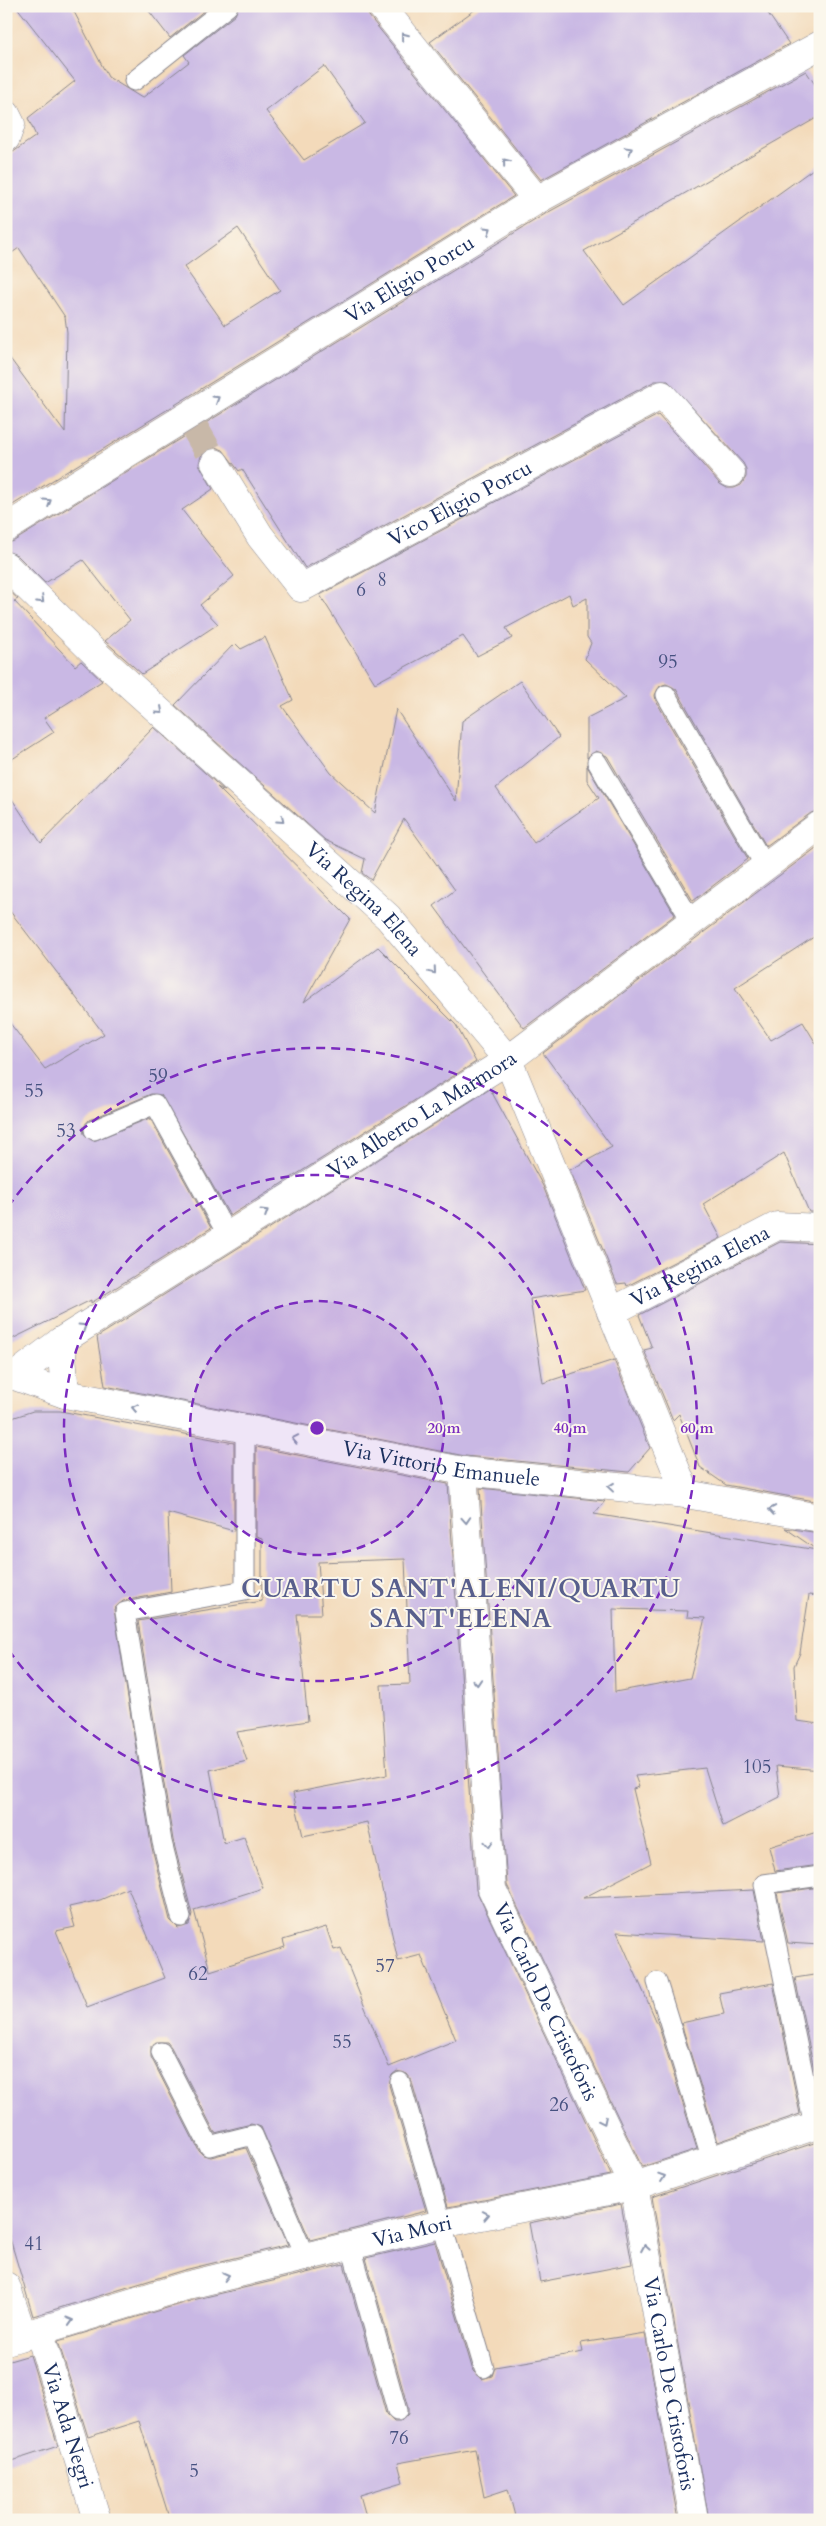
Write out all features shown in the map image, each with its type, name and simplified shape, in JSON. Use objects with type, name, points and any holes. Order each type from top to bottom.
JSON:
[{"type":"street","points":[[381,6],[537,200]]},
{"type":"street","name":"Via Eligio Porcu","points":[[6,528],[191,422],[537,200],[820,45]]},
{"type":"street","points":[[6,114],[11,124],[6,138]]},
{"type":"street","name":"Vico Eligio Porcu","points":[[215,463],[260,536],[301,588],[662,395],[730,473]]},
{"type":"street","name":"Via Regina Elena","points":[[6,566],[100,658],[388,917],[508,1060],[686,1494]]},
{"type":"street","name":"Via Alberto La Marmora","points":[[9,1377],[61,1341],[508,1060],[820,825]]},
{"type":"street","name":"Via Regina Elena","points":[[611,1312],[777,1226],[820,1228]]},
{"type":"street","points":[[61,1341],[65,1394]]},
{"type":"street","name":"Via Vittorio Emanuele","points":[[9,1377],[65,1394],[463,1471],[686,1494],[820,1518]]},
{"type":"street","name":"Via Carlo De Cristoforis","points":[[463,1471],[492,1889],[634,2186],[694,2520]]},
{"type":"street","name":"Via Mori","points":[[23,2336],[189,2285],[441,2224],[634,2186],[817,2125]]},
{"type":"street","name":"Via Ada Negri","points":[[6,2286],[23,2336],[97,2520]]},
{"type":"lane","points":[[134,81],[228,6]]},
{"type":"lane","points":[[666,695],[765,866]]},
{"type":"lane","points":[[597,762],[692,922]]},
{"type":"lane","points":[[94,1130],[155,1104],[228,1236]]},
{"type":"lane","points":[[181,1917],[162,1842],[124,1612],[245,1590],[245,1429]]},
{"type":"lane","points":[[817,2125],[764,1884],[820,1876]]},
{"type":"lane","points":[[657,1982],[712,2160]]},
{"type":"lane","points":[[161,2052],[209,2146],[253,2135],[305,2257]]},
{"type":"lane","points":[[400,2082],[484,2368]]},
{"type":"lane","points":[[351,2246],[397,2411]]},
{"type":"building","points":[[16,6],[71,6],[108,77],[142,98],[189,62],[184,55],[235,15],[239,6],[366,6],[369,16],[514,196],[6,509],[6,353],[65,433],[67,332],[65,317],[19,248],[6,257],[6,157],[36,136],[28,118],[75,81]],"holes":[[[324,66],[365,123],[304,160],[266,111]],[[238,228],[280,290],[225,325],[184,267]]]},
{"type":"building","points":[[145,6],[210,6],[170,38]]},
{"type":"building","points":[[480,6],[763,6],[789,44],[541,180],[430,42]]},
{"type":"building","points":[[806,71],[820,92],[820,116],[584,251],[624,305],[820,164],[820,810],[811,813],[766,846],[676,689],[666,684],[660,686],[655,695],[656,701],[748,859],[693,901],[607,756],[596,751],[587,758],[587,718],[626,698],[585,659],[591,643],[587,637],[587,598],[573,605],[569,594],[506,628],[512,638],[477,656],[463,636],[375,683],[320,595],[658,415],[720,484],[727,488],[741,485],[746,477],[746,469],[743,463],[668,381],[655,381],[305,568],[242,469],[239,471],[223,450],[215,447],[207,450],[201,456],[199,464],[213,489],[182,510],[234,576],[200,605],[218,624],[142,674],[105,641],[130,620],[83,560],[45,583],[17,555],[6,551],[6,544],[14,541],[545,214]]},
{"type":"building","points":[[6,588],[18,599],[14,601],[75,666],[81,661],[102,681],[44,718],[54,732],[6,763]]},
{"type":"building","points":[[265,637],[293,700],[282,706],[331,773],[375,813],[396,709],[456,801],[462,721],[520,681],[559,737],[496,788],[534,843],[599,798],[587,780],[587,766],[675,915],[524,1028],[434,906],[455,890],[404,819],[371,880],[362,873],[365,859],[325,840],[175,705],[235,643],[241,649]]},
{"type":"building","points":[[154,727],[225,791],[217,787],[350,919],[304,1002],[378,947],[456,1025],[476,1062],[230,1216],[161,1095],[151,1094],[89,1120],[83,1128],[84,1134],[93,1141],[150,1118],[211,1228],[91,1303],[91,1300],[6,1342],[6,1018],[45,1069],[104,1034],[6,906],[6,790],[41,843]]},
{"type":"building","points":[[820,845],[820,933],[735,988],[771,1040],[803,1022],[820,1050],[820,1212],[809,1212],[784,1153],[703,1204],[721,1238],[627,1286],[626,1283],[617,1284],[570,1170],[612,1147],[543,1053]]},
{"type":"building","points":[[490,1089],[543,1186],[585,1290],[530,1299],[543,1383],[614,1360],[650,1448],[629,1472],[465,1456],[105,1386],[97,1337]]},
{"type":"building","points":[[780,1242],[820,1244],[820,1502],[726,1485],[700,1467],[679,1414],[673,1420],[644,1350],[652,1348],[639,1315]]},
{"type":"building","points":[[33,1411],[60,1411],[234,1443],[234,1531],[168,1513],[171,1592],[123,1601],[114,1609],[151,1844],[170,1920],[178,1928],[189,1925],[192,1914],[173,1840],[138,1621],[262,1601],[262,1539],[256,1537],[256,1447],[448,1484],[476,1890],[611,2175],[448,2207],[411,2079],[407,2074],[397,2071],[392,2075],[389,2085],[426,2211],[310,2240],[261,2127],[251,2124],[215,2133],[171,2047],[167,2042],[156,2042],[151,2046],[151,2057],[199,2151],[203,2155],[211,2157],[246,2148],[288,2245],[184,2270],[33,2316],[6,2225],[6,1420]],"holes":[[[405,1559],[410,1684],[381,1685],[387,1775],[293,1793],[303,1836],[367,1822],[398,1961],[421,1955],[456,2040],[389,2067],[341,1948],[334,1950],[326,1927],[283,1940],[285,1947],[210,1971],[194,1910],[263,1888],[244,1837],[224,1843],[210,1770],[247,1761],[237,1732],[308,1721],[297,1614],[322,1614],[318,1562]],[[128,1888],[165,1978],[87,2007],[56,1931],[75,1927],[69,1907],[100,1900]]]},
{"type":"building","points":[[480,1488],[605,1501],[594,1514],[817,1550],[785,1528],[820,1533],[820,1596],[809,1595],[800,1653],[794,1666],[797,1721],[820,1724],[820,1770],[776,1766],[780,1797],[723,1826],[705,1768],[635,1776],[639,1787],[633,1789],[651,1863],[583,1898],[754,1890],[764,1941],[617,1932],[659,2027],[697,2149],[642,2167],[507,1885]],"holes":[[[613,1609],[688,1611],[687,1617],[705,1618],[690,1678],[615,1692]]]},
{"type":"building","points":[[820,1831],[820,1865],[775,1871],[769,1847]]},
{"type":"building","points":[[820,1887],[820,1945],[788,1943],[777,1893]]},
{"type":"building","points":[[820,1974],[820,2098],[795,1978]]},
{"type":"building","points":[[773,1983],[800,2114],[718,2142],[681,2023],[724,2014],[719,1993]]},
{"type":"building","points":[[820,2141],[820,2520],[709,2520],[652,2197]]},
{"type":"building","points":[[621,2204],[632,2264],[540,2282],[529,2223]]},
{"type":"building","points":[[435,2242],[473,2371],[481,2379],[492,2376],[495,2367],[583,2352],[581,2343],[645,2333],[678,2520],[516,2520],[508,2489],[484,2497],[475,2449],[398,2463],[403,2482],[360,2495],[367,2520],[170,2520],[139,2421],[88,2437],[58,2341],[193,2300],[344,2264],[386,2414],[394,2422],[400,2422],[408,2414],[408,2408],[366,2258]]},
{"type":"building","points":[[30,2355],[58,2446],[6,2463],[6,2362]]},
{"type":"tunnel","points":[[194,427],[215,463]]},
{"type":"district","name":"CUARTU SANT'ALENI/QUARTU SANT'ELENA","points":[[461,1603]]}]
